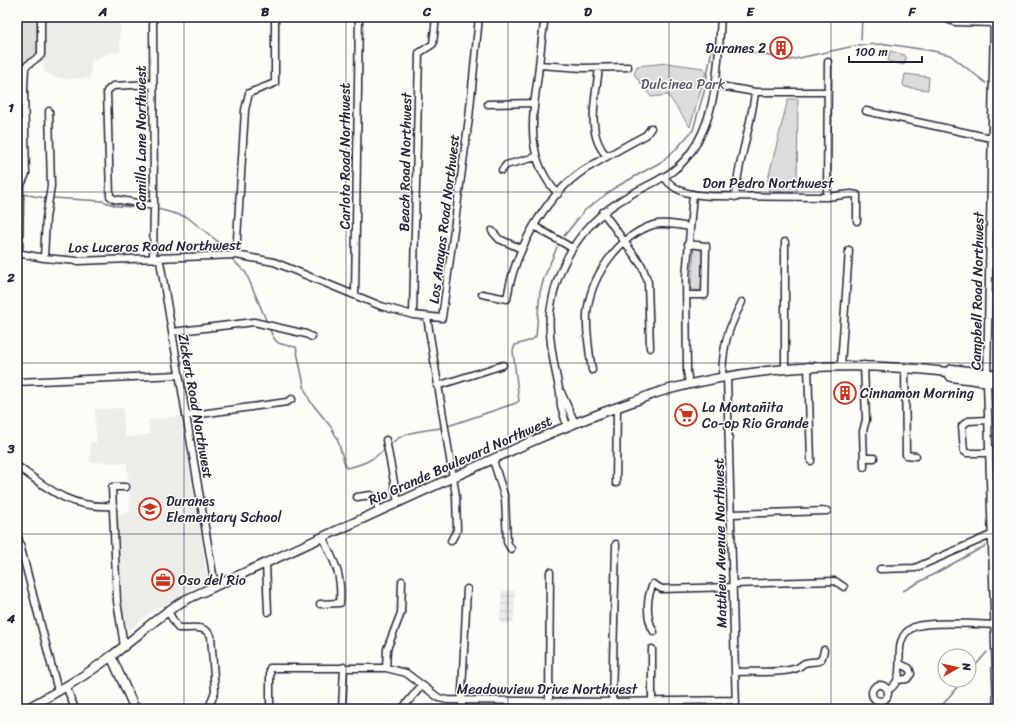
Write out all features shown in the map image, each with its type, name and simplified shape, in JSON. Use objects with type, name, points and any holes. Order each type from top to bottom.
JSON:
[{"type":"main road","name":"Rio Grande Boulevard Northwest","points":[[26,709],[58,691],[111,656],[167,610],[215,586],[571,425],[664,390],[725,377],[808,366],[864,365],[905,367],[948,372],[951,377],[987,378],[998,375]]},
{"type":"main road","name":"Rio Grande Boulevard Northwest","points":[[987,378],[998,383]]},
{"type":"main road","points":[[111,656],[135,709]]},
{"type":"street","points":[[18,254],[20,187],[26,174],[24,89],[25,67],[40,55],[41,17]]},
{"type":"street","name":"Camillo Lane Northwest","points":[[153,17],[153,258]]},
{"type":"street","points":[[236,255],[245,110],[249,93],[275,83],[275,17]]},
{"type":"street","name":"Carlota Road Northwest","points":[[355,295],[359,17]]},
{"type":"street","name":"Beach Road Northwest","points":[[413,315],[419,53],[433,44],[436,17]]},
{"type":"street","name":"Los Anayas Road Northwest","points":[[451,542],[457,530],[458,522],[453,478],[427,317],[440,319],[444,316],[469,118],[479,17]]},
{"type":"street","points":[[545,17],[534,103],[532,136],[536,157],[545,178],[558,194]]},
{"type":"street","points":[[571,425],[561,405],[560,390],[552,344],[550,312],[560,272],[572,248],[584,232],[603,212],[625,197],[665,178],[681,164],[693,150],[706,121],[715,85],[721,17]]},
{"type":"street","points":[[942,17],[955,22],[994,20]]},
{"type":"street","name":"Campbell Road Northwest","points":[[994,20],[995,87],[992,138],[987,378],[988,453],[997,709]]},
{"type":"street","points":[[827,198],[828,62]]},
{"type":"street","points":[[539,65],[599,68],[628,67]]},
{"type":"street","points":[[599,68],[593,119],[595,134],[600,147],[607,156]]},
{"type":"street","points":[[152,84],[113,86],[107,91],[110,196],[114,199],[154,206]]},
{"type":"street","points":[[715,85],[755,92],[828,92]]},
{"type":"street","points":[[735,196],[737,174],[753,110],[755,92]]},
{"type":"street","points":[[488,104],[534,103]]},
{"type":"street","points":[[44,258],[46,218],[51,186],[49,111]]},
{"type":"street","points":[[866,111],[992,138]]},
{"type":"street","points":[[482,294],[507,299],[516,264],[522,249],[534,226],[558,194],[584,170],[646,135],[651,128]]},
{"type":"street","points":[[502,170],[506,165],[536,157]]},
{"type":"street","points":[[665,178],[675,188],[693,194]]},
{"type":"street","name":"Don Pedro Northwest","points":[[689,384],[687,371],[686,294],[688,244],[693,194],[827,198],[851,194],[856,195],[857,222]]},
{"type":"street","points":[[603,212],[642,266],[648,282],[650,348]]},
{"type":"street","points":[[592,370],[587,314],[593,288],[611,256],[625,241],[654,225],[667,224],[690,227]]},
{"type":"street","points":[[534,226],[572,248]]},
{"type":"street","points":[[492,231],[499,239],[522,249]]},
{"type":"street","points":[[785,242],[785,368]]},
{"type":"street","points":[[686,294],[705,295],[706,246],[688,244]]},
{"type":"street","points":[[841,365],[849,250]]},
{"type":"street","name":"Los Luceros Road Northwest","points":[[18,254],[78,261],[236,255],[274,262],[381,306],[413,315],[427,317]]},
{"type":"street","name":"Zickert Road Northwest","points":[[153,258],[160,261],[215,586]]},
{"type":"street","points":[[989,261],[998,261]]},
{"type":"street","name":"Matthew Avenue Northwest","points":[[736,709],[732,514],[725,377],[725,341],[728,328],[742,302]]},
{"type":"street","points":[[172,332],[254,322],[306,334],[312,337]]},
{"type":"street","points":[[437,386],[503,365]]},
{"type":"street","points":[[864,365],[866,420],[863,431],[864,467]]},
{"type":"street","points":[[808,366],[811,460]]},
{"type":"street","points":[[905,367],[906,455],[916,456]]},
{"type":"street","points":[[17,382],[179,375]]},
{"type":"street","points":[[186,416],[287,402],[292,399]]},
{"type":"street","points":[[616,482],[617,407]]},
{"type":"street","points":[[988,420],[968,421],[962,426],[964,451],[968,453],[988,453]]},
{"type":"street","points":[[386,440],[398,503]]},
{"type":"street","points":[[864,458],[874,458]]},
{"type":"street","points":[[493,460],[504,488],[507,542],[511,549]]},
{"type":"street","points":[[17,466],[48,489],[75,503],[86,506],[112,506]]},
{"type":"street","points":[[124,646],[117,601],[112,487],[126,487]]},
{"type":"street","points":[[357,498],[371,495],[376,501],[379,511]]},
{"type":"street","points":[[732,514],[826,511]]},
{"type":"street","points":[[17,534],[58,691]]},
{"type":"street","points":[[880,569],[914,568],[991,535]]},
{"type":"street","points":[[320,604],[340,603],[341,594],[340,574],[323,538]]},
{"type":"street","points":[[612,702],[616,544]]},
{"type":"street","points":[[266,563],[268,612]]},
{"type":"street","points":[[549,701],[550,572]]},
{"type":"street","points":[[386,668],[386,649],[400,613],[402,581]]},
{"type":"street","points":[[654,632],[649,624],[649,592],[653,584],[662,589],[835,582],[844,587]]},
{"type":"street","points":[[462,709],[467,589]]},
{"type":"street","points":[[167,610],[178,628],[202,628],[207,630],[211,636],[215,691],[211,702]]},
{"type":"street","points":[[888,690],[893,687],[897,680],[900,664],[900,643],[907,632],[915,627],[923,625],[994,624]]},
{"type":"street","points":[[647,709],[650,702],[652,649]]},
{"type":"street","points":[[735,672],[787,670],[797,668],[805,663],[819,662],[823,658],[824,650]]},
{"type":"street","points":[[897,680],[907,679],[911,674],[909,668],[900,664]]},
{"type":"street","name":"Meadowview Drive Northwest","points":[[270,709],[270,668],[386,668],[406,673],[439,698],[462,701],[650,702],[736,700]]},
{"type":"street","points":[[342,709],[344,668]]},
{"type":"street","points":[[402,709],[422,685]]},
{"type":"street","points":[[66,686],[75,709]]},
{"type":"street","points":[[530,701],[530,709]]},
{"type":"street","points":[[597,709],[598,702]]},
{"type":"shaded area","points":[[42,17],[120,17],[120,52],[108,53],[91,62],[90,78],[66,79],[54,77],[44,71]]},
{"type":"shaded area","points":[[123,408],[125,438],[150,434],[148,420],[181,416],[208,580],[152,612],[130,629],[124,627],[117,514],[130,512],[127,463],[90,462],[90,443],[96,443],[95,409]]},
{"type":"shaded area","points":[[502,590],[515,591],[513,624],[500,623]]},
{"type":"green space","points":[[17,17],[38,17],[39,50],[36,55],[26,63],[20,74],[20,105],[17,105]]},
{"type":"green space","points":[[890,51],[904,55],[906,58],[904,65],[888,61]]},
{"type":"green space","name":"Dulcinea Park","points":[[667,63],[703,68],[706,72],[690,127],[668,95],[651,97],[634,74],[637,66]]},
{"type":"green space","points":[[905,74],[929,77],[928,90],[905,87],[903,85]]},
{"type":"green space","points":[[788,99],[798,99],[797,192],[769,192],[768,179]]},
{"type":"green space","points":[[694,248],[699,249],[702,252],[702,287],[698,291],[691,289]]},
{"type":"waterway","points":[[861,40],[862,17]]},
{"type":"waterway","points":[[564,236],[585,210],[616,187],[661,162],[677,148],[693,130],[704,92],[713,43]]},
{"type":"waterway","points":[[725,47],[790,60],[859,45],[887,44],[950,55],[986,83]]},
{"type":"waterway","points":[[23,194],[45,198]]},
{"type":"waterway","points":[[53,198],[102,201],[117,206],[150,208]]},
{"type":"waterway","points":[[158,209],[187,217],[216,240],[226,251]]},
{"type":"waterway","points":[[448,426],[519,401],[513,351],[515,345],[532,340],[536,336],[540,292],[544,278],[557,247]]},
{"type":"waterway","points":[[232,259],[246,273],[267,322]]},
{"type":"waterway","points":[[270,330],[277,342],[296,347],[305,390],[310,401],[331,427],[337,438],[346,468],[367,462],[385,449]]},
{"type":"waterway","points":[[391,444],[402,436],[408,434],[440,428]]},
{"type":"waterway","points":[[903,591],[985,546]]},
{"type":"waterway","points":[[977,664],[987,652]]},
{"type":"waterway","points":[[939,709],[956,688]]},
{"type":"place","name":"Duranes 2","points":[[781,48]]},
{"type":"place","name":"Cinnamon Morning","points":[[845,393]]},
{"type":"place","name":"La Montañita Co-op Rio Grande","points":[[686,415]]},
{"type":"place","name":"Duranes Elementary School","points":[[150,509]]},
{"type":"place","name":"Oso del Rio","points":[[163,580]]}]
